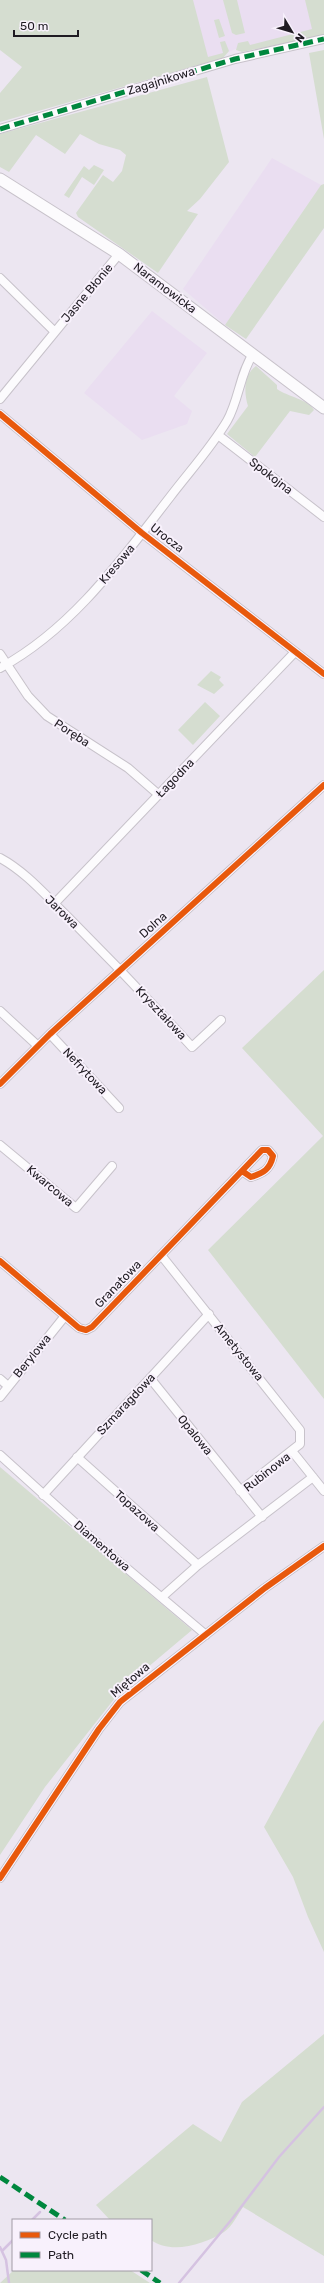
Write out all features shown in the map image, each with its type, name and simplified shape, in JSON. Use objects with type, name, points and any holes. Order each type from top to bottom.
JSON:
[{"type":"street","name":"Zagajnikowa","points":[[0,130],[235,59],[324,40]]},
{"type":"street","name":"Naramowicka","points":[[0,179],[120,254],[324,408]]},
{"type":"street","name":"Jasne Błonie","points":[[0,399],[120,254]]},
{"type":"street","name":"Jasne Błonie","points":[[0,278],[55,332]]},
{"type":"street","name":"Kresowa","points":[[3,666],[44,638],[75,611],[110,574],[218,435],[234,407],[247,362],[253,354]]},
{"type":"street","name":"Urocza","points":[[0,414],[142,533],[324,674]]},
{"type":"street","name":"Spokojna","points":[[218,435],[324,517]]},
{"type":"street","name":"Łagodna","points":[[54,904],[296,652]]},
{"type":"street","name":"Poręba","points":[[0,654],[3,666],[47,716],[128,768],[159,795]]},
{"type":"street","name":"Dolna","points":[[0,1084],[50,1034],[120,969],[324,785]]},
{"type":"street","name":"Jarowa","points":[[0,858],[18,869],[120,969]]},
{"type":"street","name":"Kryształowa","points":[[120,969],[192,1047],[221,1020]]},
{"type":"street","points":[[0,1012],[38,1046]]},
{"type":"street","name":"Nefrytowa","points":[[50,1034],[119,1108]]},
{"type":"street","name":"Kwarcowa","points":[[0,1144],[76,1208],[112,1166]]},
{"type":"street","name":"Granatowa","points":[[0,1261],[79,1328],[86,1330],[92,1327],[242,1171]]},
{"type":"street","name":"Ametystowa","points":[[161,1255],[298,1425],[300,1430],[300,1444],[292,1451]]},
{"type":"street","name":"Szmaragdowa","points":[[43,1494],[209,1314]]},
{"type":"street","name":"Berylowa","points":[[0,1397],[65,1316]]},
{"type":"street","name":"Opalowa","points":[[150,1378],[240,1491]]},
{"type":"street","points":[[0,1379],[8,1386]]},
{"type":"street","name":"Rubinowa","points":[[262,1517],[240,1491],[292,1451],[324,1491]]},
{"type":"street","name":"Diamentowa","points":[[0,1455],[206,1635]]},
{"type":"street","name":"Topazowa","points":[[77,1457],[198,1565]]},
{"type":"street","points":[[162,1597],[198,1565],[313,1477]]},
{"type":"street","name":"Miętowa","points":[[0,1878],[114,1709],[128,1695],[265,1588],[324,1546]]},
{"type":"shaded area","points":[[0,0],[193,0],[208,57],[223,53],[220,42],[225,41],[229,51],[223,58],[0,122],[0,93],[22,67],[0,50]]},
{"type":"shaded area","points":[[186,0],[324,0],[324,32],[238,48],[203,63]]},
{"type":"shaded area","points":[[223,0],[237,0],[245,33],[236,35],[232,33]]},
{"type":"shaded area","points":[[305,0],[324,0],[324,35],[242,52],[236,50],[238,43],[248,41],[250,45],[312,29]]},
{"type":"shaded area","points":[[219,19],[225,36],[219,38],[214,20]]},
{"type":"shaded area","points":[[324,50],[324,139],[309,53]]},
{"type":"shaded area","points":[[207,77],[229,162],[200,199],[187,211],[198,214],[158,273],[78,217],[76,213],[103,175],[113,182],[122,171],[126,155],[120,150],[99,144],[80,134],[65,154],[36,135],[9,172],[0,167],[0,134]]},
{"type":"shaded area","points":[[272,158],[321,185],[225,325],[183,289]]},
{"type":"shaded area","points":[[94,165],[104,170],[94,185],[82,177],[69,198],[64,195],[84,166],[89,170]]},
{"type":"shaded area","points":[[324,184],[324,228],[246,339],[225,325],[321,185]]},
{"type":"shaded area","points":[[152,311],[207,353],[174,396],[192,411],[187,424],[142,440],[84,393]]},
{"type":"shaded area","points":[[256,366],[277,385],[277,389],[307,403],[314,410],[309,415],[290,411],[255,457],[227,434],[248,406],[245,390],[247,379],[249,374]]},
{"type":"shaded area","points":[[211,671],[221,677],[219,680],[224,685],[214,694],[197,685]]},
{"type":"shaded area","points":[[205,702],[220,716],[193,745],[178,730]]},
{"type":"shaded area","points":[[324,970],[324,1399],[208,1250],[323,1136],[242,1048]]},
{"type":"shaded area","points":[[0,1467],[192,1630],[122,1689],[45,1787],[0,1855]]},
{"type":"shaded area","points":[[324,1720],[324,1952],[308,1917],[293,1877],[264,1827],[318,1728]]},
{"type":"shaded area","points":[[324,2034],[324,2256],[243,2207],[232,2224],[224,2232],[198,2244],[168,2247],[152,2240],[152,2219],[109,2219],[96,2205],[193,2124],[221,2142],[242,2102]]},
{"type":"shaded area","points":[[13,2271],[132,2271],[150,2283],[0,2283]]},
{"type":"waterway","points":[[179,2283],[232,2219],[279,2157],[324,2107]]},
{"type":"waterway","points":[[33,2219],[40,2212]]},
{"type":"waterway","points":[[2,2251],[12,2241]]},
{"type":"waterway","points":[[0,2247],[6,2260],[9,2283]]},
{"type":"marked path","points":[[0,129],[235,59],[324,39]]},
{"type":"marked path","points":[[0,2177],[63,2219]]},
{"type":"marked path","points":[[142,2271],[160,2283]]},
{"type":"cycle path","points":[[0,414],[142,533],[324,674]]},
{"type":"cycle path","points":[[0,1084],[50,1034],[324,785]]},
{"type":"cycle path","points":[[0,1261],[79,1328],[86,1330],[92,1327],[262,1150],[268,1150],[273,1156],[266,1170],[260,1174],[251,1177],[242,1171]]},
{"type":"cycle path","points":[[0,1878],[99,1729],[120,1702],[265,1588],[324,1546]]}]
